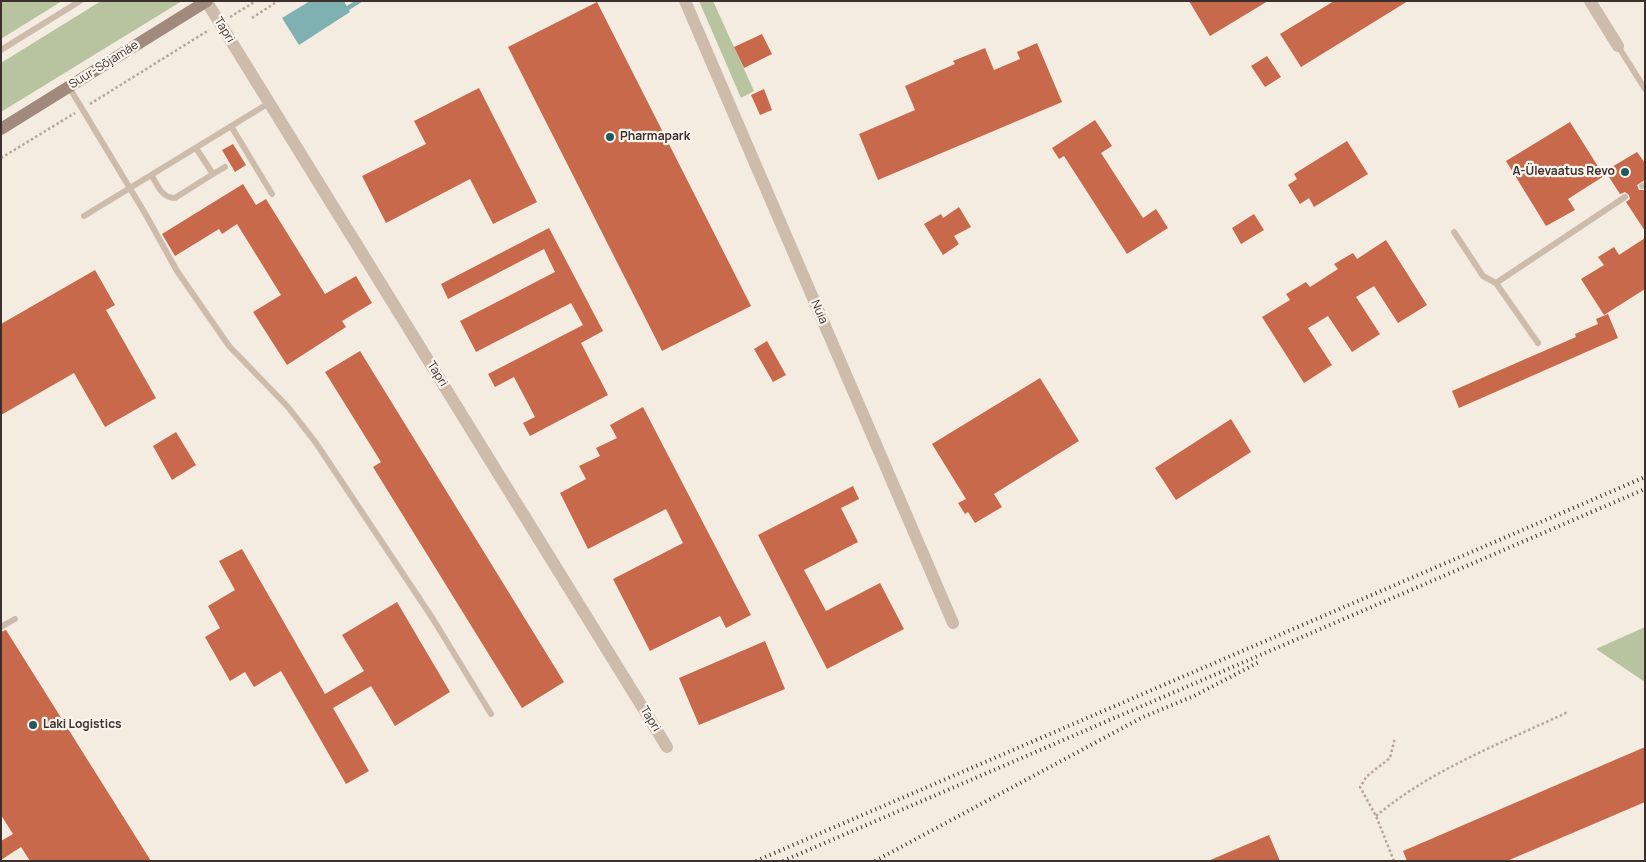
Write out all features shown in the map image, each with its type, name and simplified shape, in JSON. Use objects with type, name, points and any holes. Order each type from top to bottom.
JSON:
[{"type":"main road","name":"Suur-Sõjamäe","points":[[1,128],[207,1]]},
{"type":"street","name":"Tapri","points":[[207,1],[667,747]]},
{"type":"street","name":"Nuia","points":[[685,1],[953,623]]},
{"type":"street","points":[[1590,1],[1618,46]]},
{"type":"lane","points":[[1,50],[80,1]]},
{"type":"lane","points":[[1618,46],[1645,89]]},
{"type":"lane","points":[[69,87],[130,188],[176,271],[229,346],[288,407],[316,442],[433,619],[491,714]]},
{"type":"lane","points":[[84,216],[269,103]]},
{"type":"lane","points":[[231,126],[272,194]]},
{"type":"lane","points":[[196,148],[213,174]]},
{"type":"lane","points":[[152,176],[162,193],[169,198],[175,198],[225,167]]},
{"type":"lane","points":[[1496,283],[1625,197]]},
{"type":"lane","points":[[1454,232],[1483,276],[1496,283],[1538,343]]},
{"type":"lane","points":[[1,628],[15,619]]},
{"type":"path","points":[[1,158],[256,1]]},
{"type":"path","points":[[252,18],[278,1]]},
{"type":"path","points":[[1376,816],[1400,796],[1443,770],[1568,712]]},
{"type":"path","points":[[1394,861],[1376,816],[1360,787],[1367,776],[1390,758],[1395,738]]},
{"type":"green space","points":[[1,1],[62,1],[1,39]]},
{"type":"green space","points":[[101,1],[182,1],[1,112],[1,63]]},
{"type":"green space","points":[[699,1],[713,1],[754,91],[741,98]]},
{"type":"green space","points":[[1645,627],[1645,682],[1596,649]]},
{"type":"water","points":[[310,1],[344,1],[350,12],[299,45],[282,18]]},
{"type":"building","points":[[1189,1],[1268,1],[1210,36]]},
{"type":"building","points":[[1334,1],[1408,1],[1301,67],[1280,34]]},
{"type":"building","name":"Pharmapark","points":[[597,2],[751,306],[662,351],[508,47]]},
{"type":"building","points":[[762,34],[772,54],[744,68],[734,47]]},
{"type":"building","points":[[1037,43],[1062,102],[878,180],[859,134],[915,110],[905,86],[955,64],[953,61],[985,48],[994,70],[1020,59],[1017,52]]},
{"type":"building","points":[[1267,56],[1281,77],[1265,87],[1251,66]]},
{"type":"building","points":[[479,88],[537,202],[493,224],[470,179],[386,223],[362,176],[426,144],[414,121]]},
{"type":"building","points":[[764,89],[772,110],[760,115],[751,95]]},
{"type":"building","points":[[1095,120],[1112,146],[1101,153],[1143,218],[1156,209],[1168,228],[1127,254],[1064,156],[1059,159],[1052,148]]},
{"type":"building","points":[[1570,122],[1604,176],[1568,199],[1575,210],[1546,226],[1506,161]]},
{"type":"building","points":[[1347,141],[1368,174],[1314,207],[1309,198],[1300,204],[1288,185],[1297,179],[1294,174]]},
{"type":"building","points":[[233,144],[246,165],[235,172],[222,150]]},
{"type":"building","points":[[1637,152],[1645,163],[1645,180],[1637,185],[1639,190],[1645,190],[1645,231],[1626,202],[1630,199],[1629,195],[1625,192],[1620,194],[1605,171]]},
{"type":"building","points":[[243,184],[256,205],[266,199],[325,294],[356,276],[372,303],[342,321],[346,327],[287,365],[253,312],[281,295],[237,224],[222,234],[219,229],[175,256],[162,234]]},
{"type":"building","points":[[959,207],[971,227],[954,236],[959,244],[943,255],[924,224],[941,214],[943,218]]},
{"type":"building","points":[[1254,214],[1264,230],[1241,244],[1232,228]]},
{"type":"building","points":[[549,228],[603,331],[581,343],[608,395],[530,436],[523,423],[535,417],[514,377],[495,387],[488,374],[583,325],[571,303],[476,352],[460,321],[555,272],[544,249],[448,299],[441,284]]},
{"type":"building","points":[[1645,238],[1645,289],[1604,315],[1581,279],[1604,265],[1598,257],[1614,247],[1619,255]]},
{"type":"building","points":[[1386,240],[1427,305],[1398,323],[1374,286],[1356,297],[1380,334],[1352,352],[1328,316],[1308,328],[1332,365],[1304,383],[1262,317],[1290,300],[1286,294],[1306,282],[1310,287],[1338,269],[1334,264],[1353,253],[1357,259]]},
{"type":"building","points":[[95,270],[115,305],[106,310],[156,398],[105,427],[74,373],[1,415],[1,324]]},
{"type":"building","points":[[1608,314],[1618,338],[1459,408],[1452,391],[1576,337],[1575,334],[1598,324],[1596,319]]},
{"type":"building","points":[[767,341],[786,375],[773,382],[754,349]]},
{"type":"building","points":[[360,351],[564,682],[522,708],[373,467],[381,462],[325,372]]},
{"type":"building","points":[[1040,378],[1079,441],[994,494],[1002,507],[975,523],[968,512],[965,514],[958,503],[966,499],[932,444]]},
{"type":"building","points":[[643,407],[751,615],[726,628],[720,616],[650,651],[613,579],[683,543],[666,509],[588,549],[560,493],[586,479],[579,466],[600,456],[596,448],[617,438],[610,425]]},
{"type":"building","points":[[1231,419],[1251,452],[1176,500],[1155,468]]},
{"type":"building","points":[[176,432],[196,465],[172,480],[153,446]]},
{"type":"building","points":[[853,486],[859,499],[841,508],[858,542],[804,570],[826,611],[880,583],[904,629],[827,669],[758,535]]},
{"type":"building","points":[[242,549],[325,694],[364,671],[342,635],[397,602],[450,692],[395,726],[371,686],[333,708],[369,771],[346,784],[281,671],[254,687],[245,672],[230,681],[205,637],[220,628],[208,606],[235,590],[219,561]]},
{"type":"building","name":"Laki Logistics","points":[[6,630],[151,861],[30,861],[21,847],[1,860],[1,841],[13,834],[1,815],[1,632]]},
{"type":"building","points":[[765,641],[785,689],[699,725],[679,678]]},
{"type":"building","points":[[1645,747],[1645,802],[1507,861],[1407,861],[1403,851]]},
{"type":"building","points":[[1269,835],[1280,861],[1208,861]]},
{"type":"waterway","points":[[348,8],[359,1]]},
{"type":"railway","points":[[756,861],[1645,477]]},
{"type":"railway","points":[[783,861],[1645,489]]},
{"type":"railway","points":[[875,861],[1143,717],[1194,696],[1259,662]]},
{"type":"place","name":"Pharmapark","points":[[610,137]]},
{"type":"place","name":"A-Ülevaatus Revo","points":[[1625,172]]},
{"type":"place","name":"Laki Logistics","points":[[33,725]]}]
